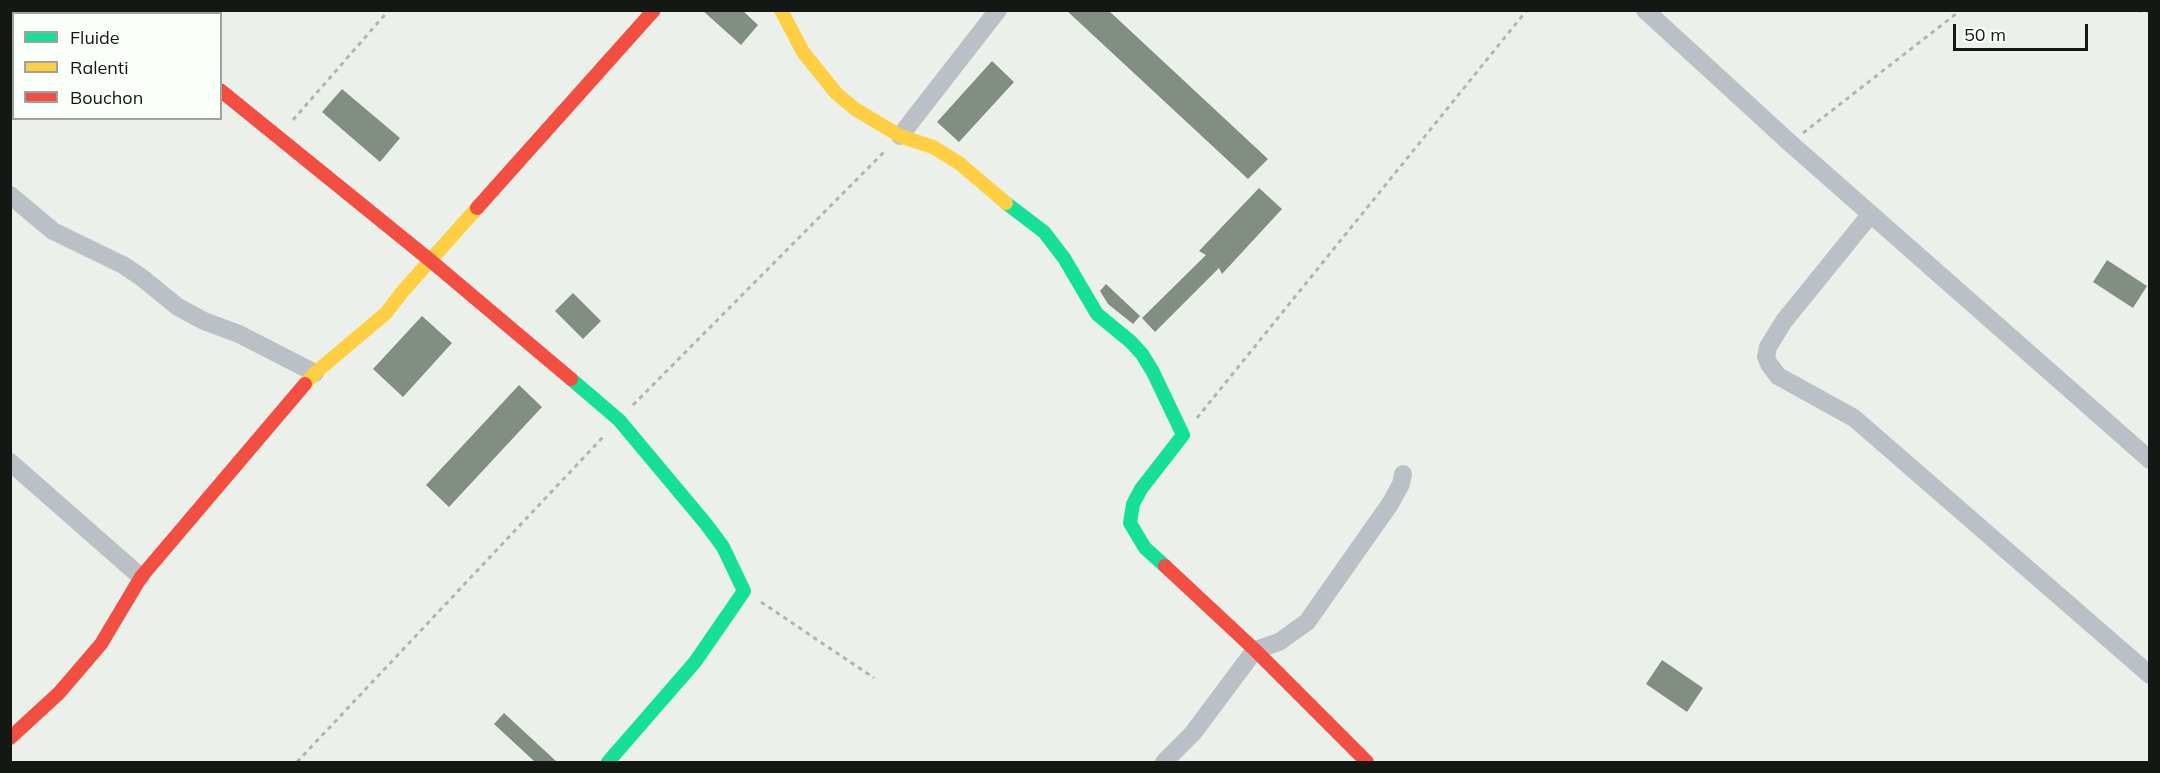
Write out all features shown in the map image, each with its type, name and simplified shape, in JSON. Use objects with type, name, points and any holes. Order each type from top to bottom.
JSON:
[{"type":"street","points":[[10,738],[59,693],[101,644],[141,577],[315,373],[386,314],[654,10]]},
{"type":"street","points":[[781,10],[803,52],[836,93],[855,109],[900,136],[933,147],[959,163],[1044,232],[1064,258],[1097,314],[1142,354],[1183,435],[1142,489],[1133,504],[1130,523],[1145,548],[1255,650],[1367,762]]},
{"type":"street","points":[[900,136],[998,10]]},
{"type":"street","points":[[1645,10],[1870,215],[2150,460]]},
{"type":"street","points":[[222,92],[431,261],[619,420],[723,547],[744,591],[694,662],[608,762]]},
{"type":"street","points":[[10,195],[53,231],[123,265],[178,307],[204,321],[239,334],[315,373]]},
{"type":"street","points":[[1870,215],[1784,321],[1768,347],[1766,357],[1769,364],[1778,376],[1854,418],[2150,675]]},
{"type":"street","points":[[10,462],[141,577]]},
{"type":"street","points":[[1164,762],[1193,733],[1255,650],[1279,642],[1307,622],[1390,504],[1401,484],[1403,474]]},
{"type":"path","points":[[278,138],[389,10]]},
{"type":"path","points":[[1183,435],[1527,10]]},
{"type":"path","points":[[1790,143],[1961,10]]},
{"type":"path","points":[[2110,10],[2150,11]]},
{"type":"path","points":[[297,762],[619,420],[900,136]]},
{"type":"path","points":[[744,591],[874,678]]},
{"type":"building","points":[[702,10],[742,10],[758,25],[741,45]]},
{"type":"building","points":[[1066,10],[1108,10],[1268,159],[1248,179]]},
{"type":"building","points":[[992,61],[1014,82],[959,142],[937,122]]},
{"type":"building","points":[[342,89],[400,138],[380,162],[322,112]]},
{"type":"building","points":[[1259,188],[1282,209],[1222,274],[1219,268],[1155,332],[1142,318],[1206,255],[1199,251]]},
{"type":"building","points":[[2107,260],[2147,286],[2133,308],[2093,282]]},
{"type":"building","points":[[1106,284],[1140,316],[1133,324],[1108,304],[1100,291]]},
{"type":"building","points":[[573,293],[601,321],[583,339],[555,311]]},
{"type":"building","points":[[422,316],[452,343],[403,397],[373,369]]},
{"type":"building","points":[[519,385],[542,407],[449,507],[426,485]]},
{"type":"building","points":[[1662,660],[1703,688],[1687,712],[1646,684]]},
{"type":"building","points":[[504,713],[557,762],[535,762],[494,724]]},
{"type":"traffic: fast","points":[[1006,203],[1044,232],[1064,258],[1097,314],[1142,354],[1183,435],[1141,489],[1133,504],[1130,523],[1145,548],[1165,566]]},
{"type":"traffic: fast","points":[[571,379],[619,420],[706,524],[723,547],[744,591],[695,662],[608,762]]},
{"type":"traffic: slow","points":[[781,10],[803,52],[836,93],[855,109],[900,136],[933,147],[959,163],[1006,203]]},
{"type":"traffic: slow","points":[[305,384],[386,313],[477,208]]},
{"type":"traffic: jam","points":[[477,208],[654,10]]},
{"type":"traffic: jam","points":[[222,92],[431,261],[571,379]]},
{"type":"traffic: jam","points":[[10,738],[59,693],[101,644],[141,577],[305,384]]},
{"type":"traffic: jam","points":[[1165,566],[1255,650],[1367,762]]}]
